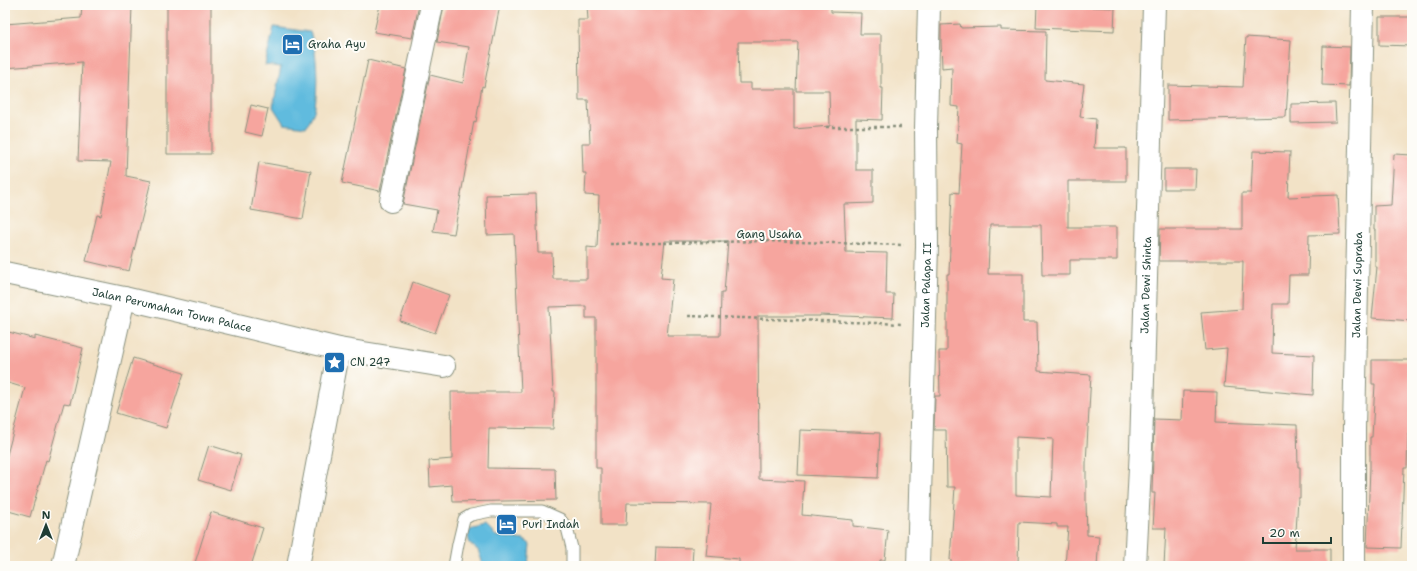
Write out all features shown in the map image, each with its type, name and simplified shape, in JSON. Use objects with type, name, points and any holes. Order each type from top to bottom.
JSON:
[{"type":"street","points":[[391,201],[432,5]]},
{"type":"street","name":"Jalan Palapa II","points":[[918,566],[927,246],[926,128],[928,5]]},
{"type":"street","name":"Jalan Dewi Shinta","points":[[1135,566],[1141,448],[1154,5]]},
{"type":"street","name":"Jalan Dewi Supraba","points":[[1354,566],[1354,429],[1363,5]]},
{"type":"street","name":"Jalan Perumahan Town Palace","points":[[5,273],[124,298],[338,348],[444,366]]},
{"type":"street","points":[[63,566],[124,298]]},
{"type":"street","points":[[298,566],[338,348]]},
{"type":"lane","points":[[454,566],[464,519],[471,515],[491,512],[542,511],[560,519],[567,528],[572,548],[572,566]]},
{"type":"path","points":[[826,127],[926,128]]},
{"type":"path","name":"Gang Usaha","points":[[610,244],[763,241],[927,246]]},
{"type":"path","points":[[688,316],[924,325]]},
{"type":"water","points":[[274,27],[310,32],[313,40],[317,69],[317,89],[313,115],[306,127],[284,124],[273,107],[281,67],[265,65]]},
{"type":"water","points":[[485,525],[496,536],[524,540],[530,544],[528,566],[478,566],[482,561],[478,550],[470,544],[468,536],[470,529]]},
{"type":"building","points":[[82,5],[132,5],[126,176],[151,181],[129,271],[86,261],[97,215],[101,216],[111,162],[78,161],[82,62],[5,68],[5,24],[81,18]]},
{"type":"building","points":[[167,5],[211,5],[211,154],[167,154]]},
{"type":"building","points":[[380,5],[419,5],[412,38],[374,32]]},
{"type":"building","points":[[444,5],[500,5],[484,87],[482,86],[476,122],[474,121],[454,234],[433,231],[437,210],[403,204],[430,75],[463,83],[469,47],[437,42]]},
{"type":"building","points":[[587,5],[831,5],[831,12],[861,13],[860,34],[881,34],[881,88],[883,88],[882,120],[856,119],[856,170],[873,170],[873,203],[844,204],[846,252],[887,253],[886,294],[894,294],[893,318],[820,315],[758,316],[759,479],[804,481],[802,515],[853,520],[853,526],[888,530],[885,560],[880,560],[880,566],[739,566],[739,559],[706,556],[711,504],[627,503],[626,525],[601,525],[601,468],[596,468],[596,318],[586,318],[586,306],[549,307],[553,392],[555,392],[553,429],[489,428],[488,468],[555,469],[556,500],[453,502],[452,485],[430,487],[429,461],[452,459],[451,392],[521,392],[514,234],[487,235],[486,195],[536,194],[538,253],[552,253],[553,279],[587,279],[587,247],[597,248],[599,196],[585,195],[586,173],[583,173],[582,143],[590,143],[588,100],[579,100],[578,20],[588,20]],"holes":[[[738,42],[798,42],[796,91],[829,91],[830,126],[794,129],[794,89],[751,89],[751,83],[739,83]],[[665,241],[728,241],[724,293],[721,293],[720,336],[667,336],[673,279],[661,278]]]},
{"type":"building","points":[[1037,5],[1115,8],[1114,31],[1036,28]]},
{"type":"building","points":[[1379,17],[1412,17],[1412,46],[1379,45]]},
{"type":"building","points":[[960,24],[961,28],[1001,27],[1001,30],[1046,31],[1045,80],[1084,84],[1080,117],[1096,119],[1094,148],[1126,148],[1126,181],[1068,181],[1068,227],[1117,227],[1117,260],[1070,260],[1070,275],[1042,275],[1041,225],[990,225],[988,274],[1023,274],[1023,322],[1037,322],[1038,371],[1091,375],[1086,463],[1087,535],[1099,536],[1097,566],[1065,566],[1068,527],[1057,527],[1057,524],[1019,522],[1018,566],[951,566],[950,560],[955,487],[947,487],[946,430],[934,430],[935,396],[940,396],[939,351],[947,351],[947,274],[949,274],[952,192],[959,193],[962,144],[957,143],[959,107],[951,106],[952,67],[942,68],[941,25]],"holes":[[[1016,437],[1053,439],[1051,497],[1016,495]]]},
{"type":"building","points":[[1246,37],[1291,40],[1286,117],[1168,120],[1168,85],[1243,87]]},
{"type":"building","points":[[1323,46],[1350,47],[1349,86],[1322,85]]},
{"type":"building","points":[[368,60],[406,69],[380,191],[342,183]]},
{"type":"building","points":[[1335,103],[1336,122],[1291,123],[1291,104]]},
{"type":"building","points":[[251,105],[268,109],[262,136],[245,132]]},
{"type":"building","points":[[1253,151],[1290,152],[1288,197],[1338,195],[1340,234],[1309,235],[1308,275],[1289,275],[1288,304],[1273,304],[1272,353],[1314,355],[1313,395],[1224,387],[1227,348],[1205,350],[1201,312],[1242,309],[1243,261],[1159,261],[1160,229],[1242,229],[1242,193],[1251,193]]},
{"type":"building","points":[[1394,154],[1412,155],[1412,321],[1372,318],[1377,267],[1375,267],[1374,206],[1391,205]]},
{"type":"building","points":[[259,162],[311,171],[303,219],[251,210]]},
{"type":"building","points":[[1164,169],[1196,169],[1195,189],[1164,189]]},
{"type":"building","points":[[413,282],[449,295],[435,333],[400,321]]},
{"type":"building","points":[[5,331],[35,339],[35,336],[83,348],[70,404],[64,403],[48,461],[46,460],[30,517],[5,510],[5,462],[25,388],[5,382]]},
{"type":"building","points":[[133,358],[184,373],[166,428],[116,413]]},
{"type":"building","points":[[1372,360],[1411,360],[1412,435],[1408,434],[1407,468],[1404,468],[1401,548],[1367,547],[1370,437],[1372,437],[1375,384],[1372,384]]},
{"type":"building","points":[[1183,391],[1217,392],[1216,422],[1297,425],[1298,467],[1300,467],[1300,498],[1298,498],[1295,549],[1330,549],[1330,566],[1164,566],[1166,528],[1153,528],[1155,493],[1152,493],[1154,419],[1182,420]]},
{"type":"building","points":[[800,430],[880,433],[878,478],[798,475]]},
{"type":"building","points":[[209,445],[241,455],[231,490],[198,480]]},
{"type":"building","points":[[211,512],[263,528],[251,566],[194,566]]},
{"type":"building","points":[[656,547],[693,548],[692,566],[655,566]]},
{"type":"place","name":"Graha Ayu","points":[[293,44]]},
{"type":"place","name":"CN 247","points":[[335,362]]},
{"type":"place","name":"Puri Indah","points":[[507,524]]}]
